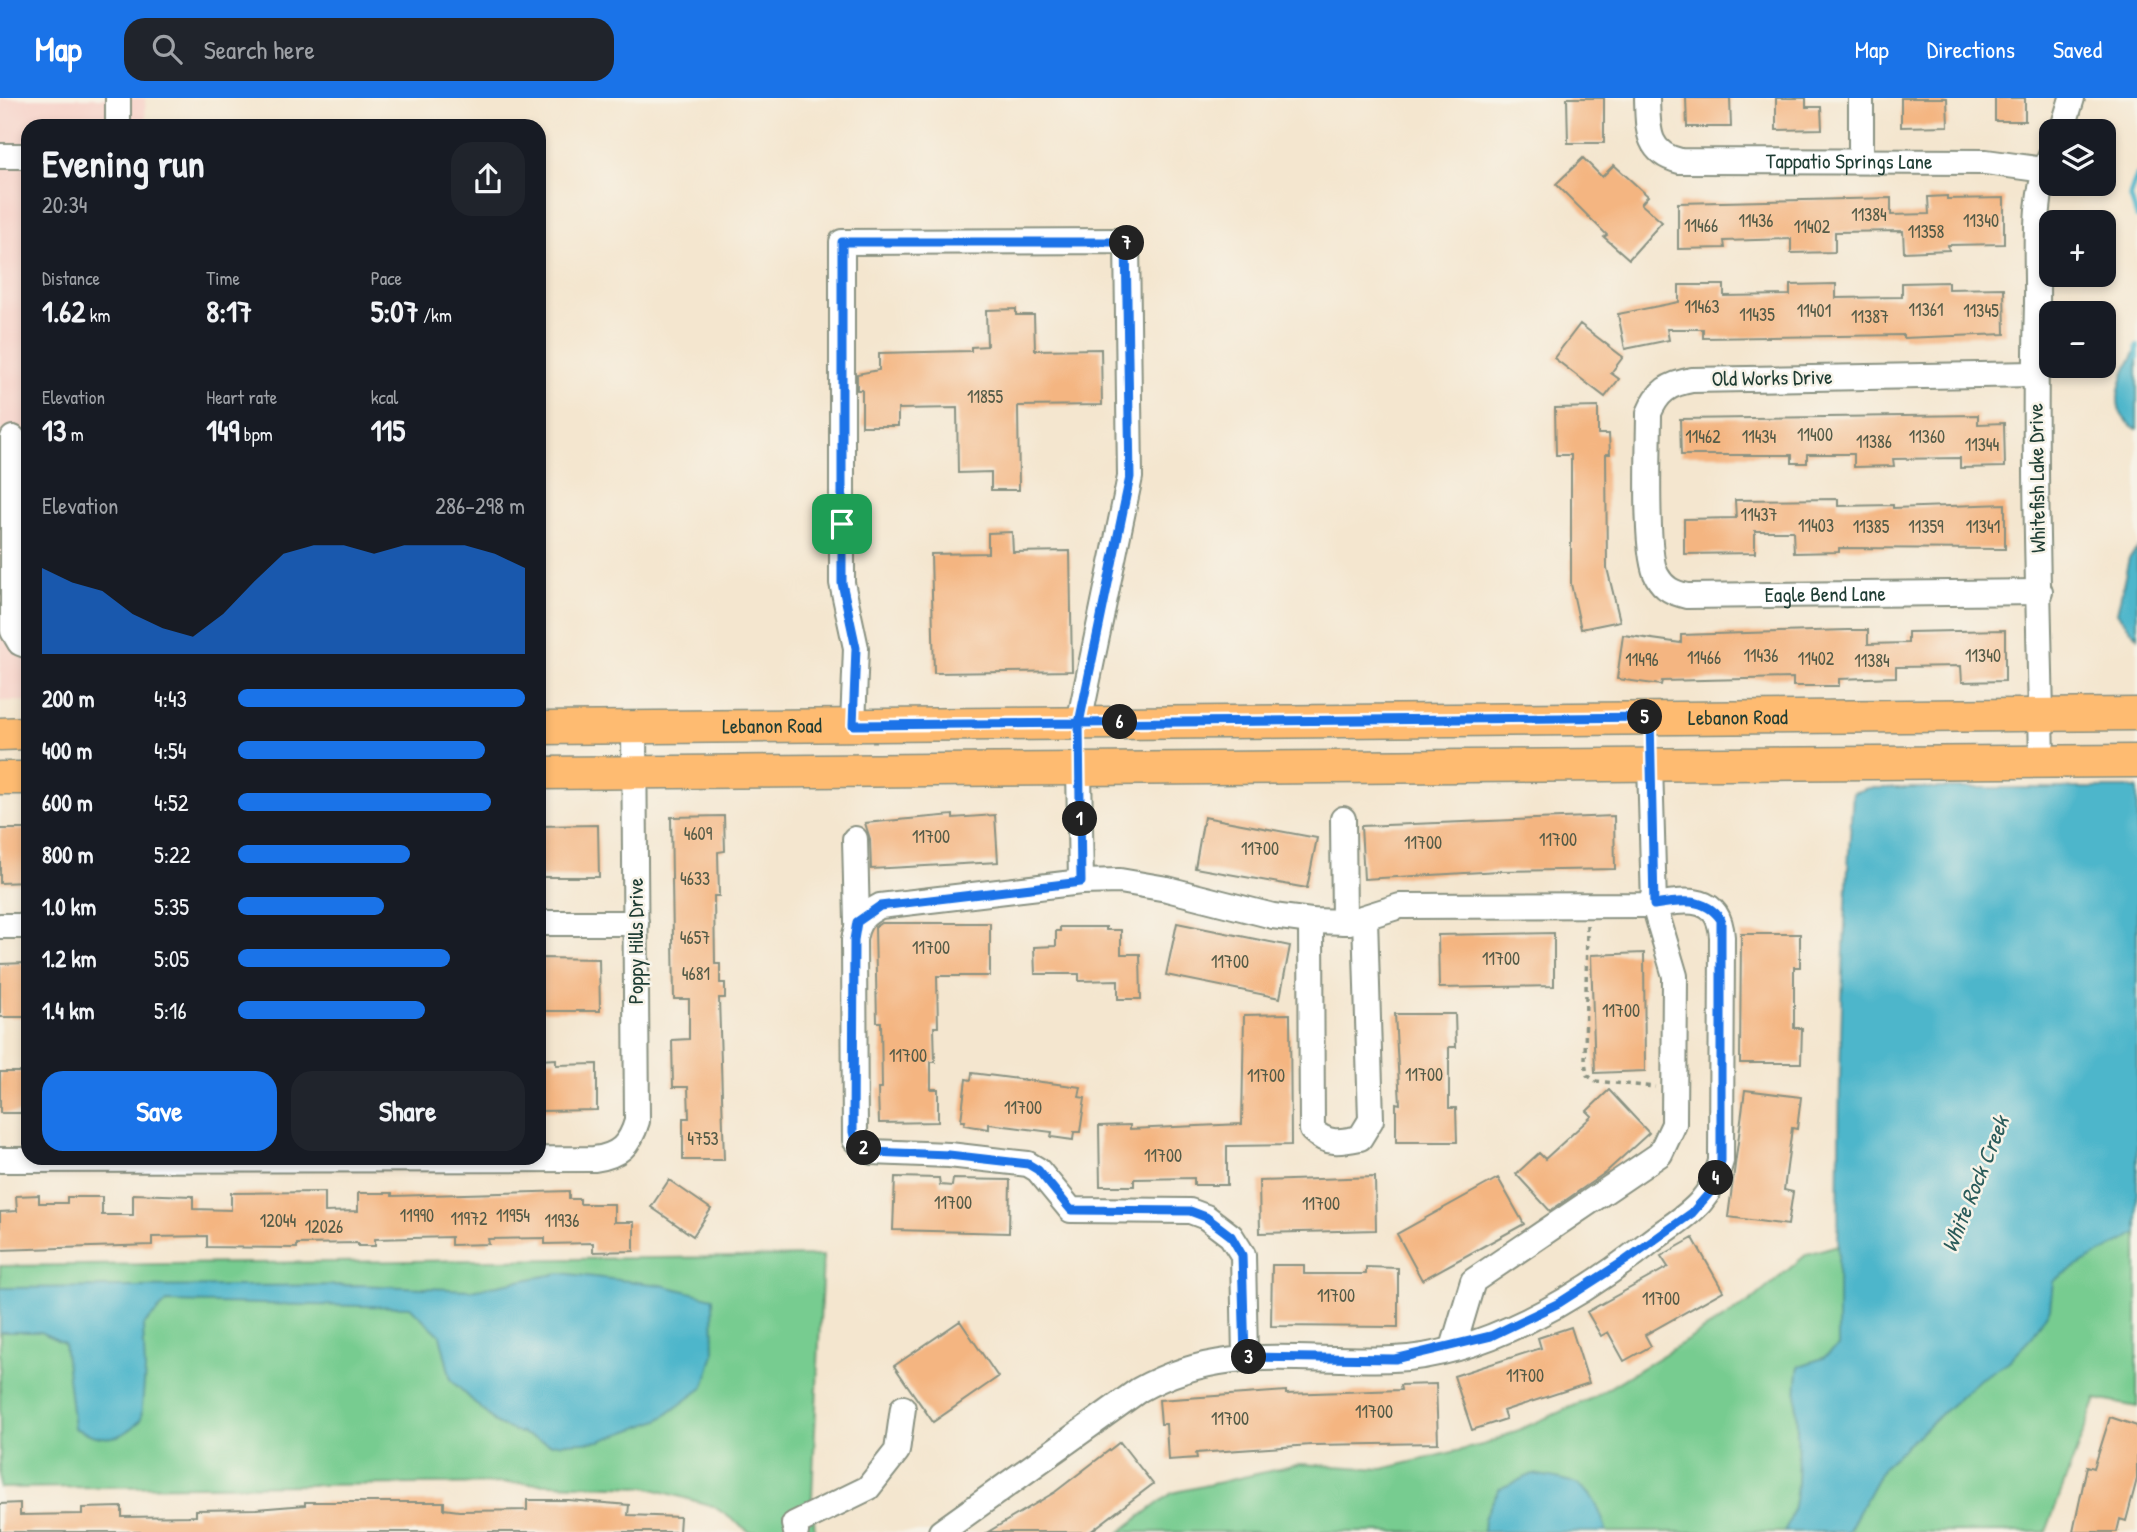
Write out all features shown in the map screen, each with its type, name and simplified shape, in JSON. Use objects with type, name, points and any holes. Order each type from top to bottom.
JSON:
[{"type":"main road","name":"Lebanon Road","points":[[546,728],[2137,714]]},
{"type":"main road","points":[[1650,717],[1650,764]]},
{"type":"main road","points":[[1079,723],[1079,769]]},
{"type":"main road","points":[[0,734],[21,733]]},
{"type":"main road","points":[[546,774],[2137,761]]},
{"type":"main road","points":[[0,778],[21,778]]},
{"type":"street","points":[[118,98],[118,119]]},
{"type":"street","name":"Tappatio Springs Lane","points":[[1647,98],[1650,136],[1657,150],[1666,158],[1680,161],[2039,162]]},
{"type":"street","points":[[1861,98],[1861,161]]},
{"type":"street","points":[[2066,119],[2072,98]]},
{"type":"street","points":[[0,156],[21,156]]},
{"type":"street","name":"Whitefish Lake Drive","points":[[2041,196],[2035,374],[2042,761]]},
{"type":"street","points":[[853,725],[856,648],[842,583],[842,242],[1126,242],[1130,477],[1079,723]]},
{"type":"street","name":"Old Works Drive","points":[[1650,538],[1649,413],[1656,397],[1672,383],[1692,380],[2035,374]]},
{"type":"street","points":[[14,438],[13,631],[21,643]]},
{"type":"street","name":"Eagle Bend Lane","points":[[1650,538],[1655,575],[1664,587],[1688,596],[2040,592]]},
{"type":"street","name":"Poppy Hills Drive","points":[[546,1159],[594,1159],[621,1151],[632,1136],[637,1121],[634,727]]},
{"type":"street","points":[[1454,1348],[1473,1281],[1660,1154],[1674,1124],[1675,976],[1654,905],[1650,764]]},
{"type":"street","points":[[1079,769],[1081,882]]},
{"type":"street","points":[[1311,921],[1312,1130],[1331,1142],[1343,1142],[1360,1138],[1371,1120],[1355,920],[1343,819]]},
{"type":"street","points":[[855,839],[855,1140],[871,1152],[949,1155],[1028,1164],[1038,1170],[1071,1210],[1175,1209],[1206,1217],[1231,1236],[1242,1255],[1245,1357]]},
{"type":"street","points":[[857,922],[880,906],[1081,882],[1120,881],[1167,889],[1273,916],[1311,921],[1355,920],[1400,906],[1496,903],[1654,905],[1695,902],[1708,906],[1721,920],[1721,1148],[1712,1190],[1692,1213],[1559,1303],[1491,1336],[1454,1348],[1395,1359],[1245,1357],[1184,1368],[1139,1390],[941,1532]]},
{"type":"street","points":[[546,923],[636,923]]},
{"type":"street","points":[[0,926],[21,926]]},
{"type":"street","name":"Poppy Hills Drive","points":[[0,1160],[21,1160]]},
{"type":"street","points":[[796,1532],[794,1524],[868,1488],[897,1451],[903,1408]]},
{"type":"path","points":[[1587,925],[1587,1075],[1596,1081],[1625,1082],[1632,1087],[1674,1087]]},
{"type":"shaded area","points":[[0,98],[145,98],[146,119],[21,119],[21,701],[0,701]]},
{"type":"green space","points":[[1973,1206],[2137,1208],[2137,1407],[2096,1399],[2046,1532],[1120,1532],[1172,1493],[1301,1464],[1382,1469],[1486,1444],[1592,1398],[1750,1302],[1807,1254]]},
{"type":"green space","points":[[823,1256],[812,1496],[815,1532],[750,1532],[713,1506],[646,1487],[519,1483],[0,1488],[0,1266]]},
{"type":"water","points":[[2135,353],[2137,429],[2127,422],[2118,404],[2124,373]]},
{"type":"water","points":[[2137,549],[2137,637],[2117,613],[2129,558]]},
{"type":"water","points":[[1868,788],[2137,788],[2137,1233],[2053,1282],[2050,1308],[2032,1337],[2008,1362],[1980,1379],[1884,1466],[1848,1532],[1784,1532],[1796,1496],[1799,1366],[1823,1358],[1838,1346],[1840,1070],[1848,862],[1853,793]]},
{"type":"water","points":[[561,1273],[661,1285],[713,1298],[714,1354],[704,1387],[659,1420],[600,1441],[550,1444],[498,1425],[451,1380],[440,1335],[410,1307],[167,1302],[143,1326],[145,1371],[141,1420],[125,1433],[110,1438],[74,1428],[64,1343],[40,1332],[0,1332],[0,1288],[358,1285],[471,1290]]},
{"type":"water","points":[[1533,1474],[1574,1483],[1582,1488],[1596,1503],[1607,1532],[1483,1532],[1484,1518],[1499,1489]]},
{"type":"building","points":[[1567,98],[1604,98],[1604,143],[1568,143]]},
{"type":"building","points":[[1686,98],[1730,98],[1731,127],[1687,127]]},
{"type":"building","points":[[1776,98],[1806,98],[1806,107],[1821,107],[1822,129],[1776,130]]},
{"type":"building","points":[[1901,98],[1947,98],[1948,126],[1901,127]]},
{"type":"building","points":[[1995,98],[2025,98],[2025,121],[1995,121]]},
{"type":"building","points":[[1583,158],[1602,177],[1614,165],[1648,196],[1641,204],[1662,222],[1629,259],[1604,237],[1607,235],[1556,184]]},
{"type":"building","points":[[1947,196],[1947,199],[2004,198],[2004,244],[1948,245],[1949,250],[1904,252],[1903,231],[1835,232],[1835,252],[1791,253],[1791,239],[1724,241],[1725,248],[1678,249],[1678,203],[1891,198],[1891,215],[1929,214],[1928,197]]},
{"type":"building","points":[[1948,282],[1948,289],[2004,288],[2005,334],[1903,338],[1903,335],[1703,338],[1703,329],[1667,329],[1669,340],[1625,349],[1618,314],[1679,302],[1679,285],[1724,285],[1724,296],[1790,295],[1790,285],[1836,284],[1836,298],[1902,297],[1902,283]]},
{"type":"building","points":[[1016,309],[1016,315],[1034,315],[1035,350],[1101,349],[1102,405],[1018,406],[1019,490],[991,490],[991,472],[958,473],[957,408],[898,409],[898,426],[862,426],[862,390],[857,390],[857,374],[879,370],[879,353],[971,351],[971,347],[987,346],[986,310]]},
{"type":"building","points":[[1580,324],[1623,357],[1611,373],[1619,379],[1605,397],[1554,358]]},
{"type":"building","points":[[1598,407],[1598,434],[1609,434],[1610,454],[1606,454],[1607,568],[1620,621],[1581,629],[1571,584],[1571,455],[1556,455],[1555,408]]},
{"type":"building","points":[[1978,415],[1978,424],[2004,423],[2005,467],[1960,468],[1960,458],[1893,459],[1894,466],[1854,467],[1854,454],[1807,454],[1807,463],[1792,463],[1792,455],[1681,455],[1680,419]]},
{"type":"building","points":[[1838,499],[1838,506],[1893,505],[1893,508],[2005,504],[2005,549],[1839,548],[1839,552],[1794,553],[1793,531],[1755,531],[1755,553],[1684,554],[1684,519],[1736,518],[1735,500]]},
{"type":"building","points":[[1012,532],[1013,552],[1070,551],[1072,671],[934,673],[931,554],[988,553],[988,533]]},
{"type":"building","points":[[1868,630],[1868,644],[1908,643],[1908,632],[2005,630],[2005,681],[1962,682],[1961,666],[1896,667],[1896,677],[1839,679],[1839,686],[1793,686],[1793,678],[1662,681],[1661,685],[1617,679],[1623,635],[1681,643],[1681,635]]},
{"type":"building","points":[[953,815],[953,818],[995,815],[998,862],[871,869],[870,839],[865,823]]},
{"type":"building","points":[[724,816],[725,851],[718,852],[719,896],[714,896],[715,964],[720,964],[720,983],[725,983],[725,998],[719,998],[724,1160],[683,1160],[683,1118],[689,1118],[688,1087],[673,1087],[672,1040],[689,1039],[689,999],[674,999],[671,817]]},
{"type":"building","points":[[1614,816],[1615,869],[1499,871],[1364,879],[1361,826]]},
{"type":"building","points":[[1204,817],[1317,838],[1307,888],[1195,868]]},
{"type":"building","points":[[598,825],[599,877],[546,877],[546,826]]},
{"type":"building","points":[[0,829],[21,829],[21,882],[0,883]]},
{"type":"building","points":[[881,923],[990,923],[990,976],[937,976],[938,1027],[934,1027],[935,1062],[931,1062],[931,1089],[938,1089],[938,1122],[879,1123],[878,1088],[882,1088],[881,1022],[877,1022],[875,927]]},
{"type":"building","points":[[1177,923],[1290,946],[1280,998],[1166,975]]},
{"type":"building","points":[[1060,927],[1106,927],[1106,930],[1121,930],[1121,954],[1140,954],[1141,999],[1118,999],[1118,980],[1079,981],[1079,974],[1035,974],[1034,947],[1056,946],[1056,931],[1060,931]]},
{"type":"building","points":[[1554,933],[1554,986],[1439,988],[1438,935]]},
{"type":"building","points":[[1741,934],[1800,934],[1800,967],[1794,967],[1794,1028],[1802,1028],[1801,1063],[1740,1063]]},
{"type":"building","points":[[1644,953],[1645,1071],[1595,1073],[1591,955]]},
{"type":"building","points":[[546,958],[599,959],[600,1011],[546,1011]]},
{"type":"building","points":[[21,963],[21,1017],[0,1017],[0,964]]},
{"type":"building","points":[[1290,1014],[1291,1145],[1227,1146],[1227,1185],[1194,1185],[1194,1178],[1134,1179],[1134,1186],[1100,1186],[1099,1126],[1130,1125],[1130,1129],[1242,1124],[1244,1015]]},
{"type":"building","points":[[1395,1014],[1455,1014],[1456,1047],[1449,1047],[1449,1108],[1456,1108],[1457,1142],[1396,1142],[1396,1103],[1400,1104]]},
{"type":"building","points":[[556,1059],[556,1065],[597,1064],[597,1110],[546,1111],[546,1060]]},
{"type":"building","points":[[0,1072],[21,1072],[21,1113],[0,1113]]},
{"type":"building","points":[[972,1073],[1081,1087],[1079,1097],[1085,1098],[1080,1132],[1074,1132],[1073,1140],[1051,1137],[1052,1132],[989,1124],[989,1129],[964,1125],[965,1121],[961,1121],[966,1079],[971,1080]]},
{"type":"building","points":[[1609,1090],[1649,1133],[1605,1173],[1550,1211],[1516,1174],[1539,1153],[1545,1159],[1592,1116],[1587,1111]]},
{"type":"building","points":[[1745,1090],[1801,1097],[1797,1129],[1792,1128],[1784,1190],[1793,1192],[1788,1225],[1728,1217]]},
{"type":"building","points":[[895,1177],[939,1178],[940,1185],[952,1186],[953,1179],[1010,1180],[1009,1233],[893,1230]]},
{"type":"building","points":[[1375,1177],[1376,1230],[1260,1233],[1259,1181]]},
{"type":"building","points":[[1498,1178],[1524,1224],[1422,1280],[1397,1234]]},
{"type":"building","points":[[669,1180],[711,1209],[693,1236],[651,1207]]},
{"type":"building","points":[[569,1191],[569,1199],[580,1199],[580,1204],[614,1204],[614,1222],[634,1222],[634,1251],[593,1252],[593,1243],[545,1244],[545,1238],[488,1239],[489,1244],[451,1245],[451,1237],[375,1239],[375,1246],[358,1246],[358,1243],[297,1244],[297,1248],[207,1247],[207,1236],[152,1237],[152,1245],[0,1250],[0,1212],[17,1211],[16,1196],[39,1195],[39,1203],[67,1203],[67,1197],[102,1197],[102,1215],[133,1215],[133,1194],[193,1196],[193,1209],[231,1210],[231,1193],[325,1192],[325,1212],[358,1211],[358,1193],[392,1193],[392,1196]]},
{"type":"building","points":[[1693,1238],[1723,1291],[1645,1335],[1651,1346],[1624,1361],[1608,1332],[1601,1336],[1587,1312],[1668,1267],[1661,1256]]},
{"type":"building","points":[[1272,1265],[1304,1265],[1304,1274],[1366,1274],[1366,1267],[1398,1268],[1398,1327],[1271,1326]]},
{"type":"building","points":[[960,1321],[998,1377],[933,1422],[894,1366]]},
{"type":"building","points":[[1571,1327],[1589,1383],[1503,1411],[1506,1419],[1472,1430],[1454,1376],[1541,1348],[1538,1338]]},
{"type":"building","points":[[1436,1384],[1438,1443],[1311,1445],[1196,1453],[1197,1458],[1168,1460],[1166,1424],[1161,1424],[1159,1400],[1286,1391],[1286,1394],[1401,1390],[1400,1385]]},
{"type":"building","points":[[2110,1417],[2137,1426],[2137,1479],[2126,1521],[2120,1519],[2117,1532],[2073,1532],[2087,1466],[2094,1468]]},
{"type":"building","points":[[1120,1442],[1153,1484],[1090,1532],[988,1532],[1055,1492]]},
{"type":"building","points":[[527,1500],[629,1505],[628,1515],[680,1517],[679,1532],[0,1532],[0,1504],[20,1503],[20,1515],[82,1514],[82,1508],[122,1507],[122,1517],[196,1516],[196,1510],[256,1509],[305,1505],[305,1502],[444,1502],[444,1509],[459,1511],[527,1510]]},
{"type":"waterway","name":"White Rock Creek","points":[[2137,175],[2130,195],[2137,217]]},
{"type":"waterway","name":"White Rock Creek","points":[[2137,346],[2137,357]]},
{"type":"route","points":[[842,524],[842,242],[1126,242],[1130,477],[1079,723],[1650,717],[1654,905],[1695,902],[1708,906],[1721,920],[1721,1161],[1712,1190],[1705,1200],[1692,1213],[1626,1260],[1559,1303],[1527,1321],[1491,1336],[1421,1356],[1395,1359],[1245,1357],[1242,1255],[1231,1236],[1206,1217],[1175,1209],[1071,1210],[1060,1201],[1038,1170],[1028,1164],[949,1155],[871,1152],[862,1147],[855,1140],[853,1132],[854,940],[857,922],[880,906],[1081,882],[1079,723],[853,725],[856,648],[842,583],[842,524]]}]
